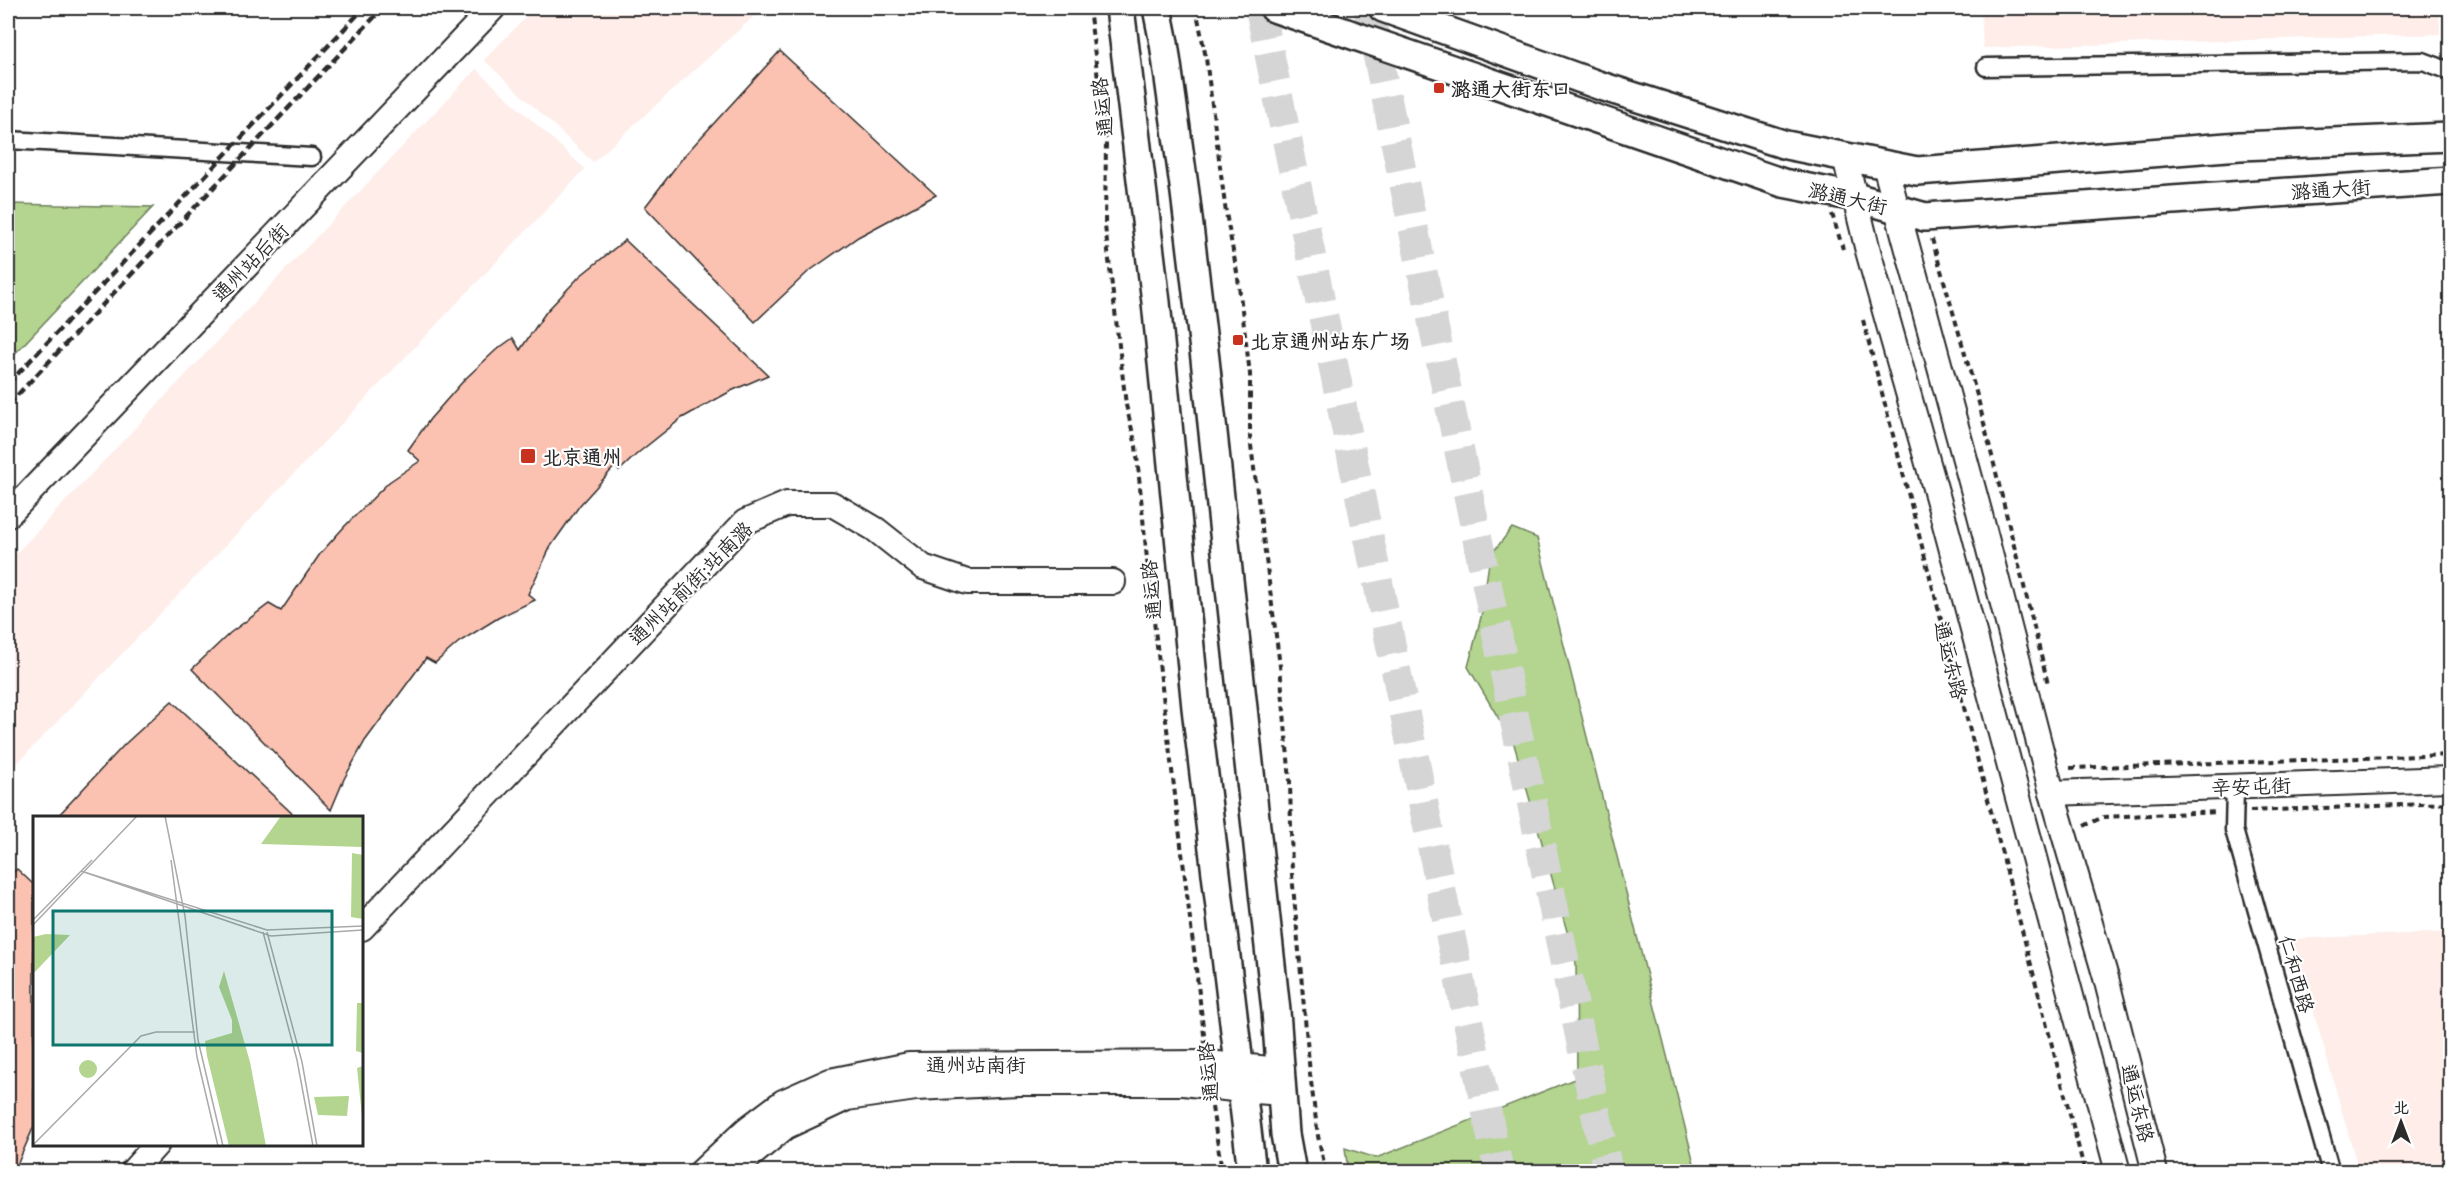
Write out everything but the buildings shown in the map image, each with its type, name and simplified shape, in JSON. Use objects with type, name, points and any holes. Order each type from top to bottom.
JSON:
[{"type":"main road","name":"通州站后街","points":[[8,515],[493,8]]},
{"type":"main road","points":[[1157,8],[1171,89],[1204,347],[1246,723],[1282,1081],[1285,1134],[1292,1172]]},
{"type":"main road","name":"潞通大街","points":[[1274,8],[1783,183],[1855,197],[1925,217],[2451,181]]},
{"type":"main road","name":"潞通大街","points":[[1383,8],[1601,86],[1786,145],[1917,171],[2240,146],[2451,137]]},
{"type":"main road","name":"通运路","points":[[1120,11],[1156,302],[1196,708],[1252,1172]]},
{"type":"main road","name":"通运东路","points":[[1845,158],[2118,1172]]},
{"type":"main road","name":"通运东路","points":[[1885,165],[1979,511],[2052,793],[2106,978],[2155,1172]]},
{"type":"main road","name":"通州站前街;站南潞","points":[[363,927],[745,522],[786,504],[831,504],[876,529],[923,567],[968,582],[1113,582]]},
{"type":"main road","name":"辛安屯街","points":[[2052,793],[2451,779]]},
{"type":"main road","name":"通州站南街","points":[[702,1172],[747,1129],[783,1102],[830,1081],[909,1065],[1207,1063],[1239,1077],[1282,1081]]},
{"type":"main road","name":"通州站南街","points":[[731,1172],[785,1127],[847,1098],[916,1088],[1018,1083],[1184,1083],[1210,1087],[1239,1077]]},
{"type":"main road","points":[[132,1172],[155,1146]]},
{"type":"street","points":[[1986,67],[2423,61],[2451,71]]},
{"type":"street","points":[[8,140],[312,158]]},
{"type":"street","name":"仁和西路","points":[[2235,787],[2234,830],[2331,1172]]},
{"type":"path","name":"通运路","points":[[1089,8],[1106,142],[1105,226],[1126,405],[1136,446],[1150,592],[1207,1063]]},
{"type":"path","points":[[1196,8],[1206,58],[1250,374],[1250,438],[1280,666],[1290,781],[1292,874],[1310,1074],[1318,1136],[1326,1172]]},
{"type":"path","points":[[1824,191],[1846,260]]},
{"type":"path","points":[[1925,217],[1978,399],[2049,687]]},
{"type":"path","name":"通运东路","points":[[1861,314],[1914,511],[1976,762],[2085,1172]]},
{"type":"path","name":"辛安屯街","points":[[2070,768],[2451,755]]},
{"type":"path","points":[[2067,760],[2087,833]]},
{"type":"path","name":"通运路","points":[[1210,1087],[1222,1172]]},
{"type":"shaded area","points":[[535,8],[763,8],[593,162],[484,60]]},
{"type":"shaded area","points":[[1981,8],[2439,8],[2440,34],[1983,48]]},
{"type":"shaded area","points":[[476,69],[585,169],[8,773],[8,562]]},
{"type":"shaded area","points":[[2450,932],[2450,1171],[2359,1171],[2293,939]]},
{"type":"green space","points":[[8,204],[153,207],[8,361]]},
{"type":"green space","points":[[1512,528],[1537,538],[1696,1171],[1348,1171],[1345,1148],[1376,1158],[1577,1078],[1576,963],[1514,744],[1468,667],[1481,617],[1490,556]]},
{"type":"tunnel","points":[[1260,8],[1499,1172]]},
{"type":"tunnel","points":[[1368,8],[1608,1172]]},
{"type":"railway","points":[[8,384],[364,8]]},
{"type":"railway","points":[[8,405],[383,8]]},
{"type":"place","name":"潞通大街东口","points":[[1439,88]]},
{"type":"place","name":"北京通州站东广场","points":[[1238,340]]},
{"type":"place","name":"北京通州","points":[[528,456]]}]
